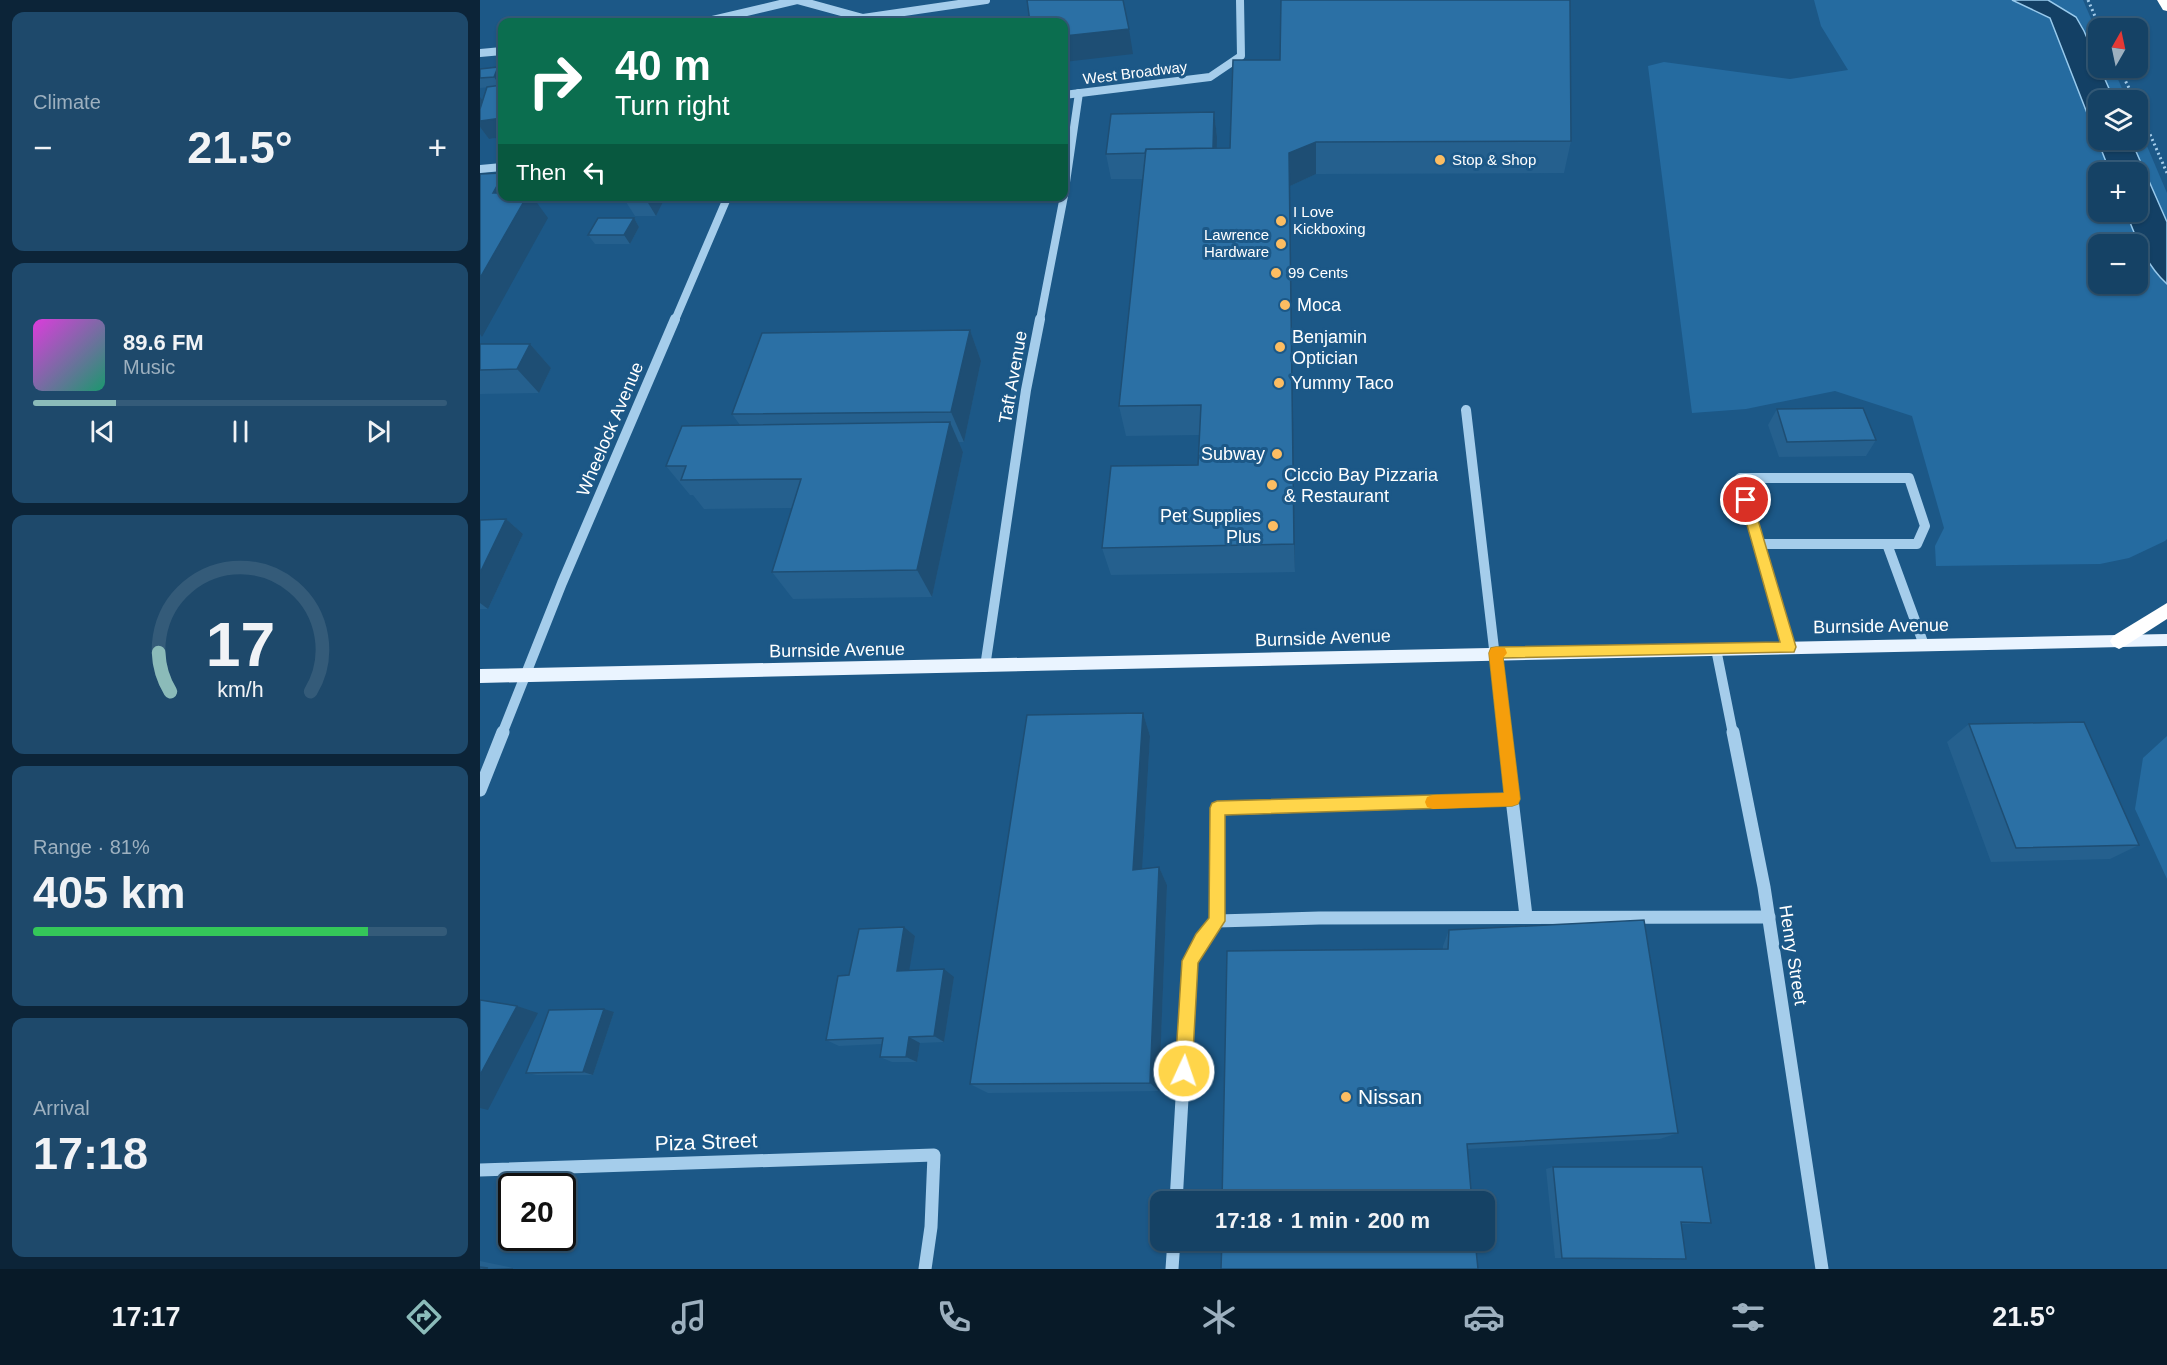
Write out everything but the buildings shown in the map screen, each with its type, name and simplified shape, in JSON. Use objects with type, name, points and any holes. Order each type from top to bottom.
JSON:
[{"type":"highway","points":[[2163,0],[2167,8]]},
{"type":"highway","points":[[2119,641],[2167,610]]},
{"type":"main road","name":"Burnside Avenue","points":[[480,676],[2167,640]]},
{"type":"street","points":[[721,18],[797,0],[863,18],[986,0]]},
{"type":"street","name":"West Broadway","points":[[1068,94],[1210,77],[1241,56],[1240,0]]},
{"type":"street","points":[[480,53],[498,51]]},
{"type":"street","name":"Taft Avenue","points":[[1068,170],[1080,93]]},
{"type":"street","points":[[480,170],[498,168]]},
{"type":"street","name":"Wheelock Avenue","points":[[480,790],[562,583],[726,201]]},
{"type":"street","name":"Taft Avenue","points":[[985,667],[1026,390],[1063,201]]},
{"type":"street","points":[[1466,410],[1526,916]]},
{"type":"street","points":[[1759,544],[1917,544],[1925,526],[1909,478],[1740,478],[1759,544],[1789,647]]},
{"type":"street","points":[[1887,544],[1924,645]]},
{"type":"street","name":"Henry Street","points":[[1716,649],[1769,916],[1822,1269]]},
{"type":"street","points":[[1177,1191],[1190,961],[1202,939],[1217,921],[1217,808],[1512,799]]},
{"type":"street","points":[[1217,921],[1526,916],[1769,916]]},
{"type":"street","name":"Piza Street","points":[[480,1170],[934,1155],[931,1227],[925,1269]]},
{"type":"street","points":[[1172,1269],[1173,1251]]},
{"type":"path","points":[[2088,0],[2096,18]]},
{"type":"path","points":[[2148,130],[2167,173]]},
{"type":"shaded area","points":[[1814,0],[2012,0],[2050,18],[2088,116],[2088,150],[2101,150],[2106,162],[2088,162],[2088,222],[2130,222],[2135,234],[2088,234],[2088,294],[2148,294],[2148,260],[2167,284],[2167,539],[2165,541],[2129,558],[2100,564],[1936,566],[1935,546],[1944,528],[1912,416],[1835,391],[1746,409],[1692,413],[1648,66],[1664,62],[1790,79],[1848,70],[1821,26]]},
{"type":"shaded area","points":[[2012,0],[2048,0],[2076,17],[2088,40],[2088,78],[2104,78],[2110,90],[2088,90],[2088,116],[2050,18]]},
{"type":"shaded area","points":[[2048,0],[2083,0],[2091,18],[2088,18],[2088,43],[2076,17]]},
{"type":"shaded area","points":[[2104,78],[2117,78],[2123,90],[2110,90]]},
{"type":"shaded area","points":[[2148,148],[2167,193],[2167,222],[2148,179],[2148,162],[2141,162],[2135,150]]},
{"type":"shaded area","points":[[2101,150],[2135,150],[2141,162],[2106,162]]},
{"type":"shaded area","points":[[2148,179],[2167,222],[2167,284],[2148,260],[2148,234],[2135,234],[2130,222],[2148,222]]},
{"type":"shaded area","points":[[2167,736],[2167,879],[2135,809],[2143,758]]},
{"type":"slow traffic","points":[[1433,802],[1512,799],[1496,653],[1501,653]]},
{"type":"place","name":"Stop & Shop","points":[[1440,160]]},
{"type":"place","name":"I Love Kickboxing","points":[[1281,221]]},
{"type":"place","name":"Lawrence Hardware","points":[[1281,244]]},
{"type":"place","name":"99 Cents","points":[[1276,273]]},
{"type":"place","name":"Moca","points":[[1285,305]]},
{"type":"place","name":"Benjamin Optician","points":[[1280,347]]},
{"type":"place","name":"Yummy Taco","points":[[1279,383]]},
{"type":"place","name":"Subway","points":[[1277,454]]},
{"type":"place","name":"Ciccio Bay Pizzaria & Restaurant","points":[[1272,485]]},
{"type":"place","name":"Pet Supplies Plus","points":[[1273,526]]},
{"type":"place","name":"Nissan","points":[[1346,1097]]},
{"type":"route","points":[[1184,1071],[1190,961],[1202,939],[1217,921],[1217,808],[1512,799],[1496,653],[1789,647],[1746,500]]}]
